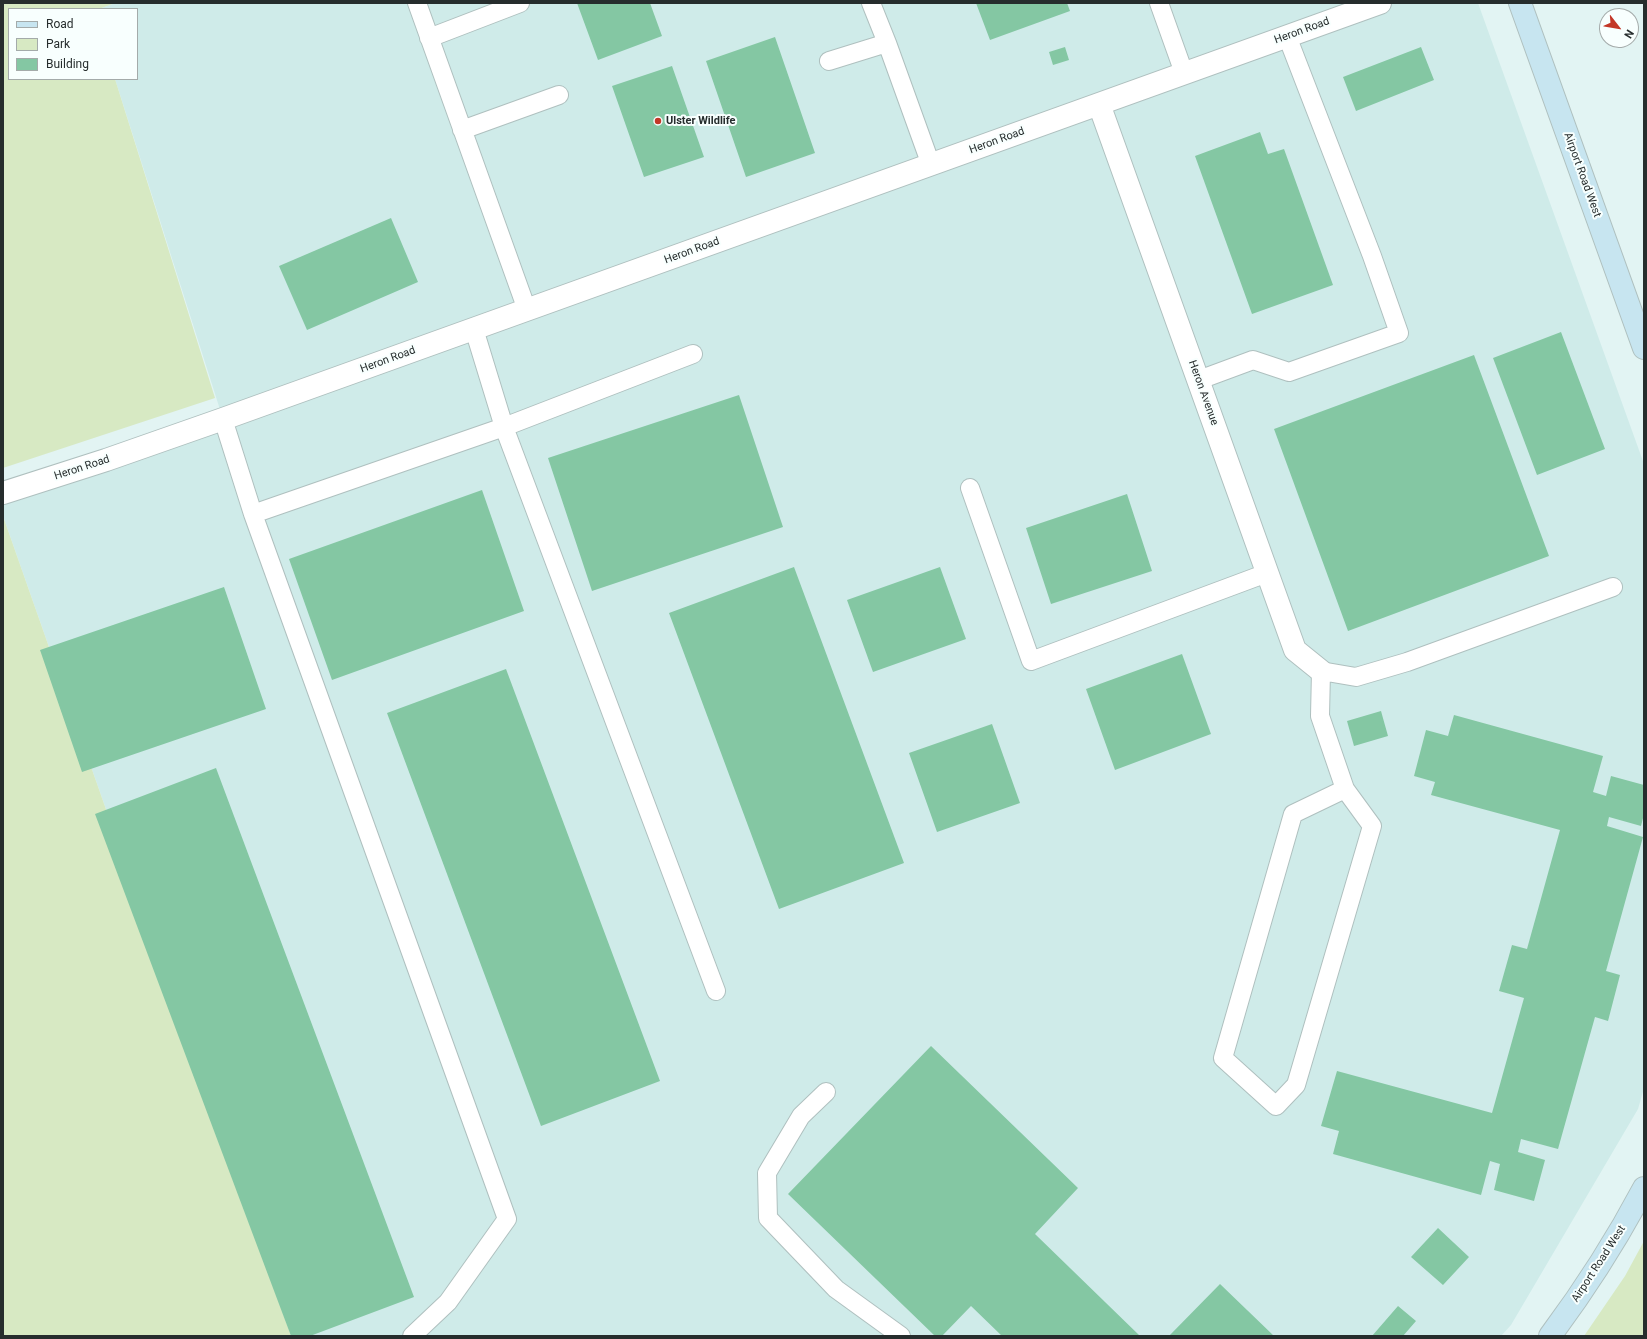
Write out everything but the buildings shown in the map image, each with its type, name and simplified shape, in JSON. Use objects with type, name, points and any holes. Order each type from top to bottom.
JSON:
[{"type":"street","name":"Heron Road","points":[[3,493],[106,460],[223,419],[1380,3]]},
{"type":"street","name":"Airport Road West","points":[[1520,3],[1644,348]]},
{"type":"street","name":"Heron Avenue","points":[[1099,104],[1295,650],[1321,672]]},
{"type":"street","name":"Airport Road West","points":[[1550,1336],[1582,1293],[1619,1236],[1644,1188]]},
{"type":"lane","points":[[417,3],[527,310]]},
{"type":"lane","points":[[429,38],[520,3]]},
{"type":"lane","points":[[871,3],[931,165]]},
{"type":"lane","points":[[1159,3],[1184,73]]},
{"type":"lane","points":[[1199,380],[1253,360],[1289,372],[1399,333],[1372,256],[1287,36]]},
{"type":"lane","points":[[829,61],[887,43]]},
{"type":"lane","points":[[462,130],[559,95]]},
{"type":"lane","points":[[474,329],[504,427],[716,991]]},
{"type":"lane","points":[[253,514],[504,427],[693,354]]},
{"type":"lane","points":[[223,419],[253,514],[507,1219],[448,1302],[412,1336]]},
{"type":"lane","points":[[970,488],[1031,661],[1267,573]]},
{"type":"lane","points":[[1345,789],[1293,814],[1223,1058],[1276,1106],[1296,1085],[1372,826],[1345,789],[1320,716],[1321,672],[1356,677],[1407,662],[1613,587]]},
{"type":"lane","points":[[826,1092],[801,1116],[767,1173],[768,1218],[836,1289],[901,1336]]},
{"type":"shaded area","points":[[115,3],[1478,3],[1644,464],[1644,1088],[1638,1109],[1511,1325],[1501,1336],[291,1336],[3,516],[3,493],[223,419],[115,80],[138,80],[138,8],[102,8]]},
{"type":"green space","points":[[3,3],[115,3],[102,8],[8,8],[8,80],[115,80],[215,398],[3,468]]},
{"type":"green space","points":[[4,519],[291,1336],[3,1336]]},
{"type":"green space","points":[[1644,1241],[1644,1336],[1584,1336],[1625,1276]]},
{"type":"place","name":"Ulster Wildlife","points":[[658,121]]}]
